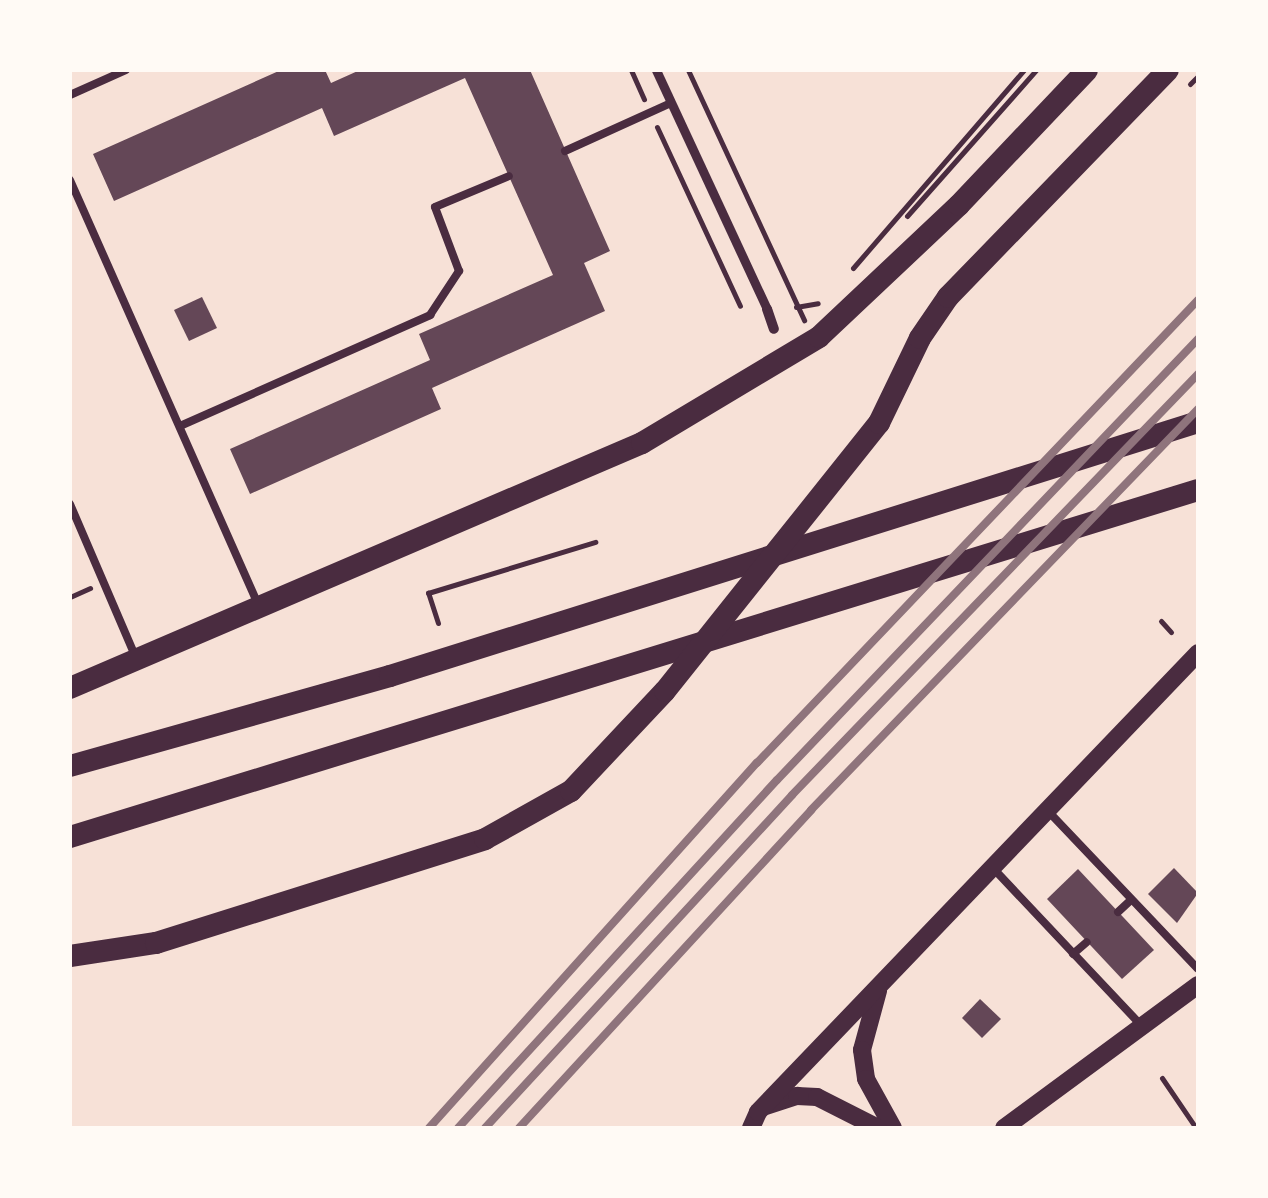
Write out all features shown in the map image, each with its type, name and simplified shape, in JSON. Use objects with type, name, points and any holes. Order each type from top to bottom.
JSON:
[{"type":"main road","points":[[70,688],[260,610],[642,443],[819,337],[906,258],[1088,70]]},
{"type":"main road","points":[[70,956],[156,943],[485,839],[571,791],[666,690],[879,423],[920,338],[1044,194],[1168,70]]},
{"type":"main road","points":[[70,766],[390,676],[1198,422]]},
{"type":"main road","points":[[70,838],[372,749],[1198,490]]},
{"type":"street","points":[[656,70],[774,329]]},
{"type":"street","points":[[754,1120],[1198,653]]},
{"type":"street","points":[[885,978],[865,1025],[862,1050],[866,1079],[893,1128]]},
{"type":"street","points":[[1004,1128],[1198,985]]},
{"type":"street","points":[[754,1120],[776,1100],[817,1098],[878,1128]]},
{"type":"lane","points":[[70,95],[126,70]]},
{"type":"lane","points":[[565,151],[671,103]]},
{"type":"lane","points":[[180,426],[430,316],[459,271],[435,208],[509,176]]},
{"type":"lane","points":[[70,180],[260,610]]},
{"type":"lane","points":[[70,504],[137,662]]},
{"type":"lane","points":[[1047,810],[1198,969]]},
{"type":"lane","points":[[992,868],[1141,1024]]},
{"type":"lane","points":[[1118,912],[1132,900]]},
{"type":"lane","points":[[1074,954],[1087,942]]},
{"type":"lane","points":[[743,1128],[754,1120]]},
{"type":"path","points":[[631,70],[740,306]]},
{"type":"path","points":[[688,70],[804,320]]},
{"type":"path","points":[[1024,70],[858,258],[849,280],[1036,70]]},
{"type":"path","points":[[796,306],[828,300]]},
{"type":"path","points":[[438,622],[428,592],[595,542]]},
{"type":"path","points":[[1160,621],[1171,632]]},
{"type":"path","points":[[1162,1078],[1196,1128]]},
{"type":"building","points":[[281,70],[325,70],[331,83],[360,70],[530,70],[610,251],[584,263],[605,311],[432,388],[441,409],[250,494],[230,449],[430,360],[419,334],[553,275],[465,78],[334,136],[322,108],[114,201],[93,154]]},
{"type":"building","points":[[202,297],[217,328],[189,341],[174,310]]},
{"type":"building","points":[[1174,868],[1198,893],[1177,923],[1148,894]]},
{"type":"building","points":[[1078,869],[1154,950],[1122,979],[1047,899]]},
{"type":"building","points":[[980,999],[1001,1019],[982,1038],[962,1018]]},
{"type":"railway","points":[[429,1128],[757,763],[1198,300]]},
{"type":"railway","points":[[458,1128],[777,780],[1198,339]]},
{"type":"railway","points":[[485,1128],[792,795],[1198,374]]},
{"type":"railway","points":[[519,1128],[811,810],[1198,409]]}]
